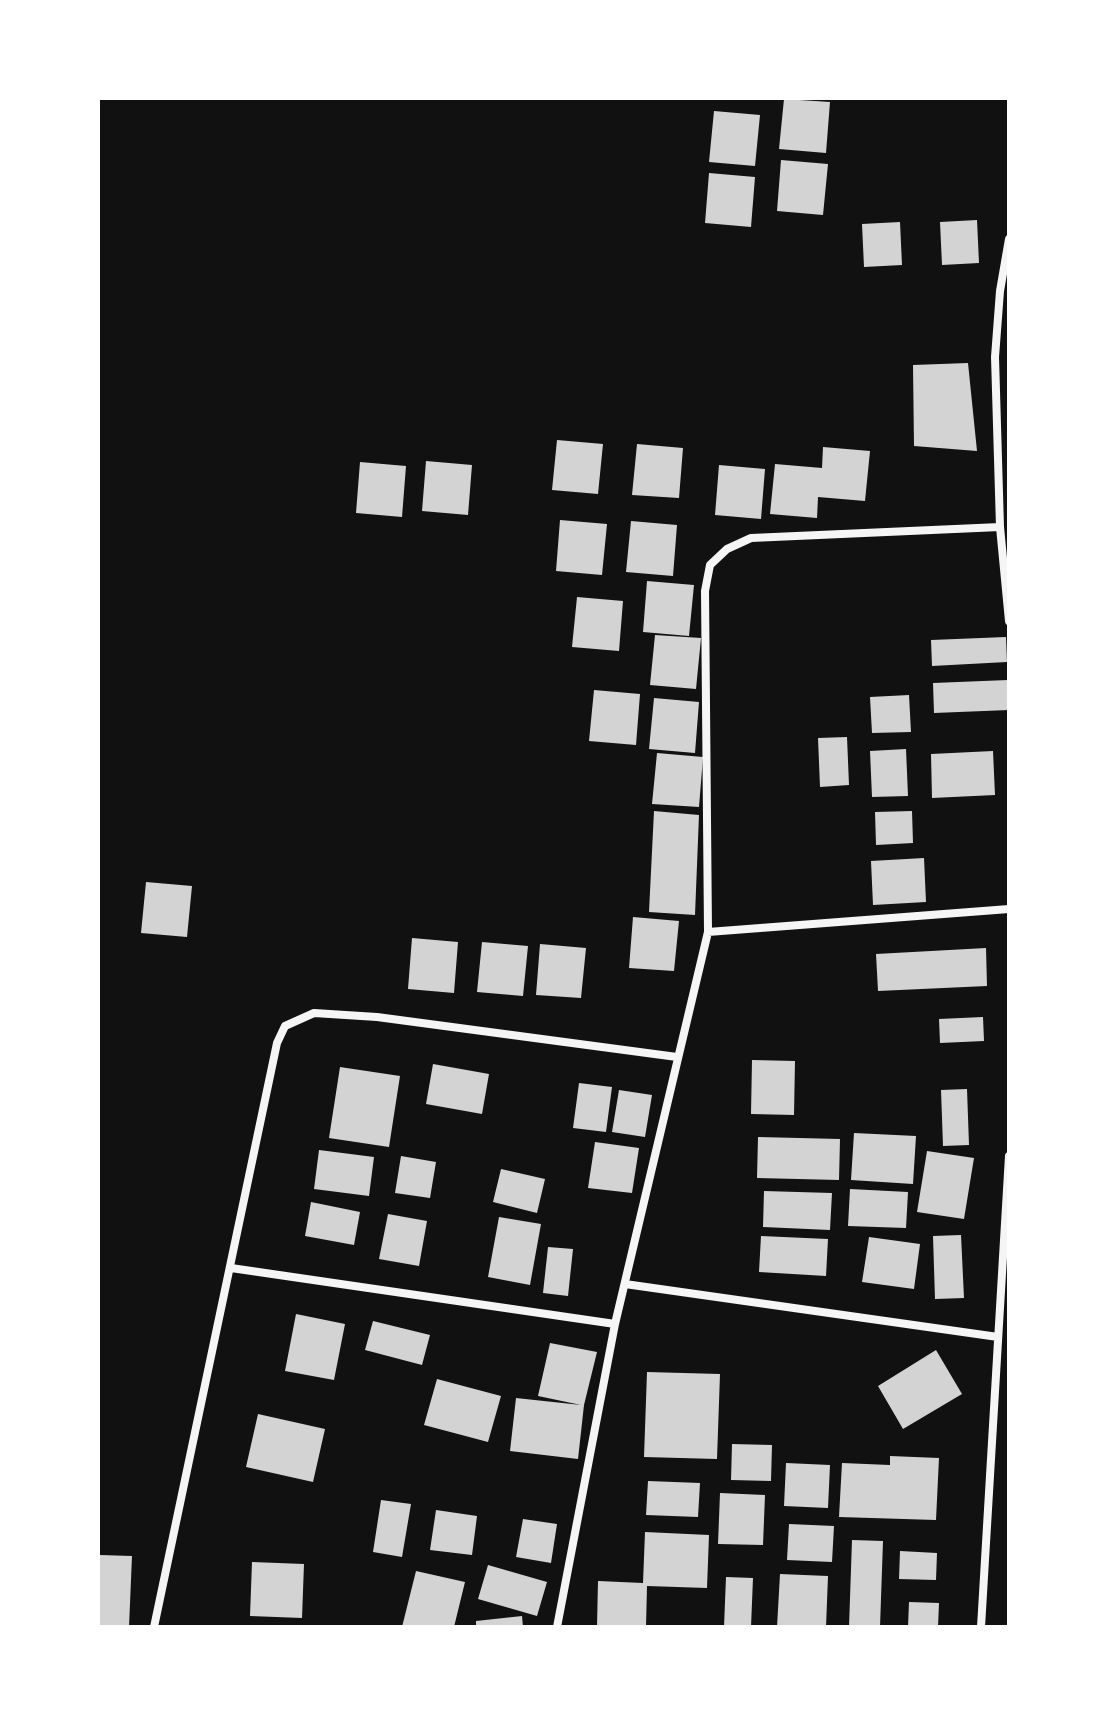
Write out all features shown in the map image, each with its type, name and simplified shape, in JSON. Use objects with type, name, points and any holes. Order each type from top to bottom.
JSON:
[{"type":"street","points":[[1009,239],[1000,291],[995,357],[1000,527],[1009,621]]},
{"type":"street","points":[[557,1627],[615,1324],[708,932],[705,591],[710,565],[727,549],[751,538],[1000,527]]},
{"type":"street","points":[[708,932],[1009,909]]},
{"type":"street","points":[[154,1627],[277,1043],[285,1026],[299,1017],[314,1013],[377,1017],[677,1057]]},
{"type":"street","points":[[981,1627],[1009,1156]]},
{"type":"street","points":[[231,1268],[615,1324]]},
{"type":"street","points":[[625,1284],[998,1337]]},
{"type":"building","points":[[784,99],[830,102],[826,153],[779,149]]},
{"type":"building","points":[[714,111],[760,115],[755,166],[709,162]]},
{"type":"building","points":[[781,160],[828,164],[823,215],[777,211]]},
{"type":"building","points":[[709,173],[755,177],[751,227],[705,223]]},
{"type":"building","points":[[977,220],[979,263],[942,265],[940,222]]},
{"type":"building","points":[[900,222],[902,265],[864,267],[862,224]]},
{"type":"building","points":[[968,363],[977,451],[914,446],[913,365]]},
{"type":"building","points":[[557,440],[603,444],[598,494],[552,490]]},
{"type":"building","points":[[637,444],[683,448],[679,498],[632,495]]},
{"type":"building","points":[[823,447],[870,451],[865,501],[818,497],[817,518],[770,514],[775,464],[822,468]]},
{"type":"building","points":[[426,461],[472,465],[468,515],[422,511]]},
{"type":"building","points":[[360,462],[406,466],[402,517],[356,513]]},
{"type":"building","points":[[719,465],[765,469],[761,519],[715,515]]},
{"type":"building","points":[[560,520],[607,524],[602,575],[556,571]]},
{"type":"building","points":[[631,521],[677,525],[673,576],[626,572]]},
{"type":"building","points":[[647,581],[694,585],[689,636],[643,632]]},
{"type":"building","points":[[577,597],[623,601],[619,651],[572,647]]},
{"type":"building","points":[[655,635],[701,638],[696,689],[650,685]]},
{"type":"building","points":[[1006,637],[1007,662],[932,666],[931,640]]},
{"type":"building","points":[[1008,680],[1009,710],[934,713],[933,683]]},
{"type":"building","points":[[594,690],[640,694],[636,745],[589,741]]},
{"type":"building","points":[[909,695],[911,732],[872,733],[870,697]]},
{"type":"building","points":[[654,698],[699,702],[695,753],[649,749]]},
{"type":"building","points":[[847,737],[849,785],[820,787],[818,738]]},
{"type":"building","points":[[906,749],[908,796],[872,797],[870,751]]},
{"type":"building","points":[[993,751],[995,795],[932,798],[931,754]]},
{"type":"building","points":[[657,753],[703,757],[699,807],[652,804]]},
{"type":"building","points":[[654,811],[699,815],[695,915],[649,912]]},
{"type":"building","points":[[912,811],[913,843],[876,845],[875,812]]},
{"type":"building","points":[[924,858],[926,902],[873,905],[871,861]]},
{"type":"building","points":[[146,882],[192,886],[187,937],[141,933]]},
{"type":"building","points":[[633,917],[679,921],[674,971],[629,968]]},
{"type":"building","points":[[412,938],[458,942],[454,993],[408,989]]},
{"type":"building","points":[[482,942],[528,946],[523,996],[477,992]]},
{"type":"building","points":[[540,944],[586,948],[581,998],[536,995]]},
{"type":"building","points":[[986,948],[987,986],[878,991],[876,954]]},
{"type":"building","points":[[983,1017],[984,1041],[940,1043],[939,1019]]},
{"type":"building","points":[[752,1060],[795,1061],[794,1115],[751,1114]]},
{"type":"building","points":[[433,1064],[489,1074],[482,1114],[426,1104]]},
{"type":"building","points":[[340,1067],[400,1076],[389,1147],[329,1138]]},
{"type":"building","points":[[579,1083],[612,1087],[606,1132],[573,1128]]},
{"type":"building","points":[[967,1089],[969,1145],[943,1146],[941,1090]]},
{"type":"building","points":[[619,1090],[652,1095],[645,1137],[612,1132]]},
{"type":"building","points":[[854,1133],[916,1136],[913,1184],[851,1180]]},
{"type":"building","points":[[758,1137],[840,1139],[839,1180],[757,1178]]},
{"type":"building","points":[[595,1142],[639,1148],[632,1193],[588,1188]]},
{"type":"building","points":[[319,1150],[374,1157],[369,1196],[314,1189]]},
{"type":"building","points":[[927,1151],[974,1158],[964,1219],[917,1212]]},
{"type":"building","points":[[401,1156],[436,1162],[430,1198],[395,1193]]},
{"type":"building","points":[[501,1169],[545,1179],[537,1213],[493,1202]]},
{"type":"building","points":[[850,1189],[908,1192],[906,1228],[848,1226]]},
{"type":"building","points":[[764,1191],[832,1193],[830,1230],[763,1227]]},
{"type":"building","points":[[311,1202],[360,1212],[354,1245],[305,1236]]},
{"type":"building","points":[[388,1214],[427,1221],[419,1266],[379,1259]]},
{"type":"building","points":[[499,1217],[541,1224],[530,1285],[488,1277]]},
{"type":"building","points":[[961,1235],[964,1298],[935,1299],[933,1236]]},
{"type":"building","points":[[761,1236],[828,1239],[826,1276],[759,1272]]},
{"type":"building","points":[[869,1237],[920,1244],[914,1289],[862,1282]]},
{"type":"building","points":[[548,1247],[573,1249],[568,1296],[543,1293]]},
{"type":"building","points":[[296,1314],[345,1324],[334,1380],[285,1371]]},
{"type":"building","points":[[373,1321],[430,1335],[422,1365],[365,1350]]},
{"type":"building","points":[[550,1343],[597,1352],[584,1405],[578,1459],[510,1451],[516,1398],[581,1405],[538,1396]]},
{"type":"building","points":[[936,1350],[962,1394],[903,1429],[878,1386]]},
{"type":"building","points":[[647,1372],[720,1374],[717,1459],[644,1457]]},
{"type":"building","points":[[437,1379],[501,1396],[488,1442],[424,1425]]},
{"type":"building","points":[[258,1414],[325,1429],[313,1482],[246,1467]]},
{"type":"building","points":[[732,1444],[772,1445],[771,1481],[731,1480]]},
{"type":"building","points":[[890,1456],[939,1458],[936,1520],[839,1517],[842,1463],[890,1465]]},
{"type":"building","points":[[786,1463],[830,1465],[828,1508],[784,1506]]},
{"type":"building","points":[[648,1481],[700,1483],[698,1517],[646,1515]]},
{"type":"building","points":[[720,1493],[765,1495],[763,1545],[718,1544]]},
{"type":"building","points":[[381,1500],[411,1504],[402,1557],[373,1552]]},
{"type":"building","points":[[436,1510],[477,1516],[472,1555],[430,1550]]},
{"type":"building","points":[[523,1519],[557,1524],[551,1563],[516,1557]]},
{"type":"building","points":[[789,1524],[834,1526],[832,1562],[787,1560]]},
{"type":"building","points":[[645,1532],[709,1535],[707,1588],[647,1586],[646,1627],[597,1626],[598,1581],[643,1583]]},
{"type":"building","points":[[852,1540],[883,1541],[880,1627],[849,1627]]},
{"type":"building","points":[[900,1551],[937,1553],[936,1580],[899,1579]]},
{"type":"building","points":[[100,1555],[132,1556],[129,1627],[98,1627]]},
{"type":"building","points":[[252,1562],[304,1564],[302,1618],[250,1616]]},
{"type":"building","points":[[488,1565],[547,1582],[537,1616],[478,1599]]},
{"type":"building","points":[[416,1571],[465,1582],[454,1627],[402,1627]]},
{"type":"building","points":[[780,1574],[828,1576],[826,1627],[777,1627]]},
{"type":"building","points":[[726,1577],[753,1578],[751,1627],[724,1627]]},
{"type":"building","points":[[909,1602],[939,1603],[938,1627],[908,1627]]},
{"type":"building","points":[[522,1616],[523,1627],[476,1627],[476,1621]]}]
